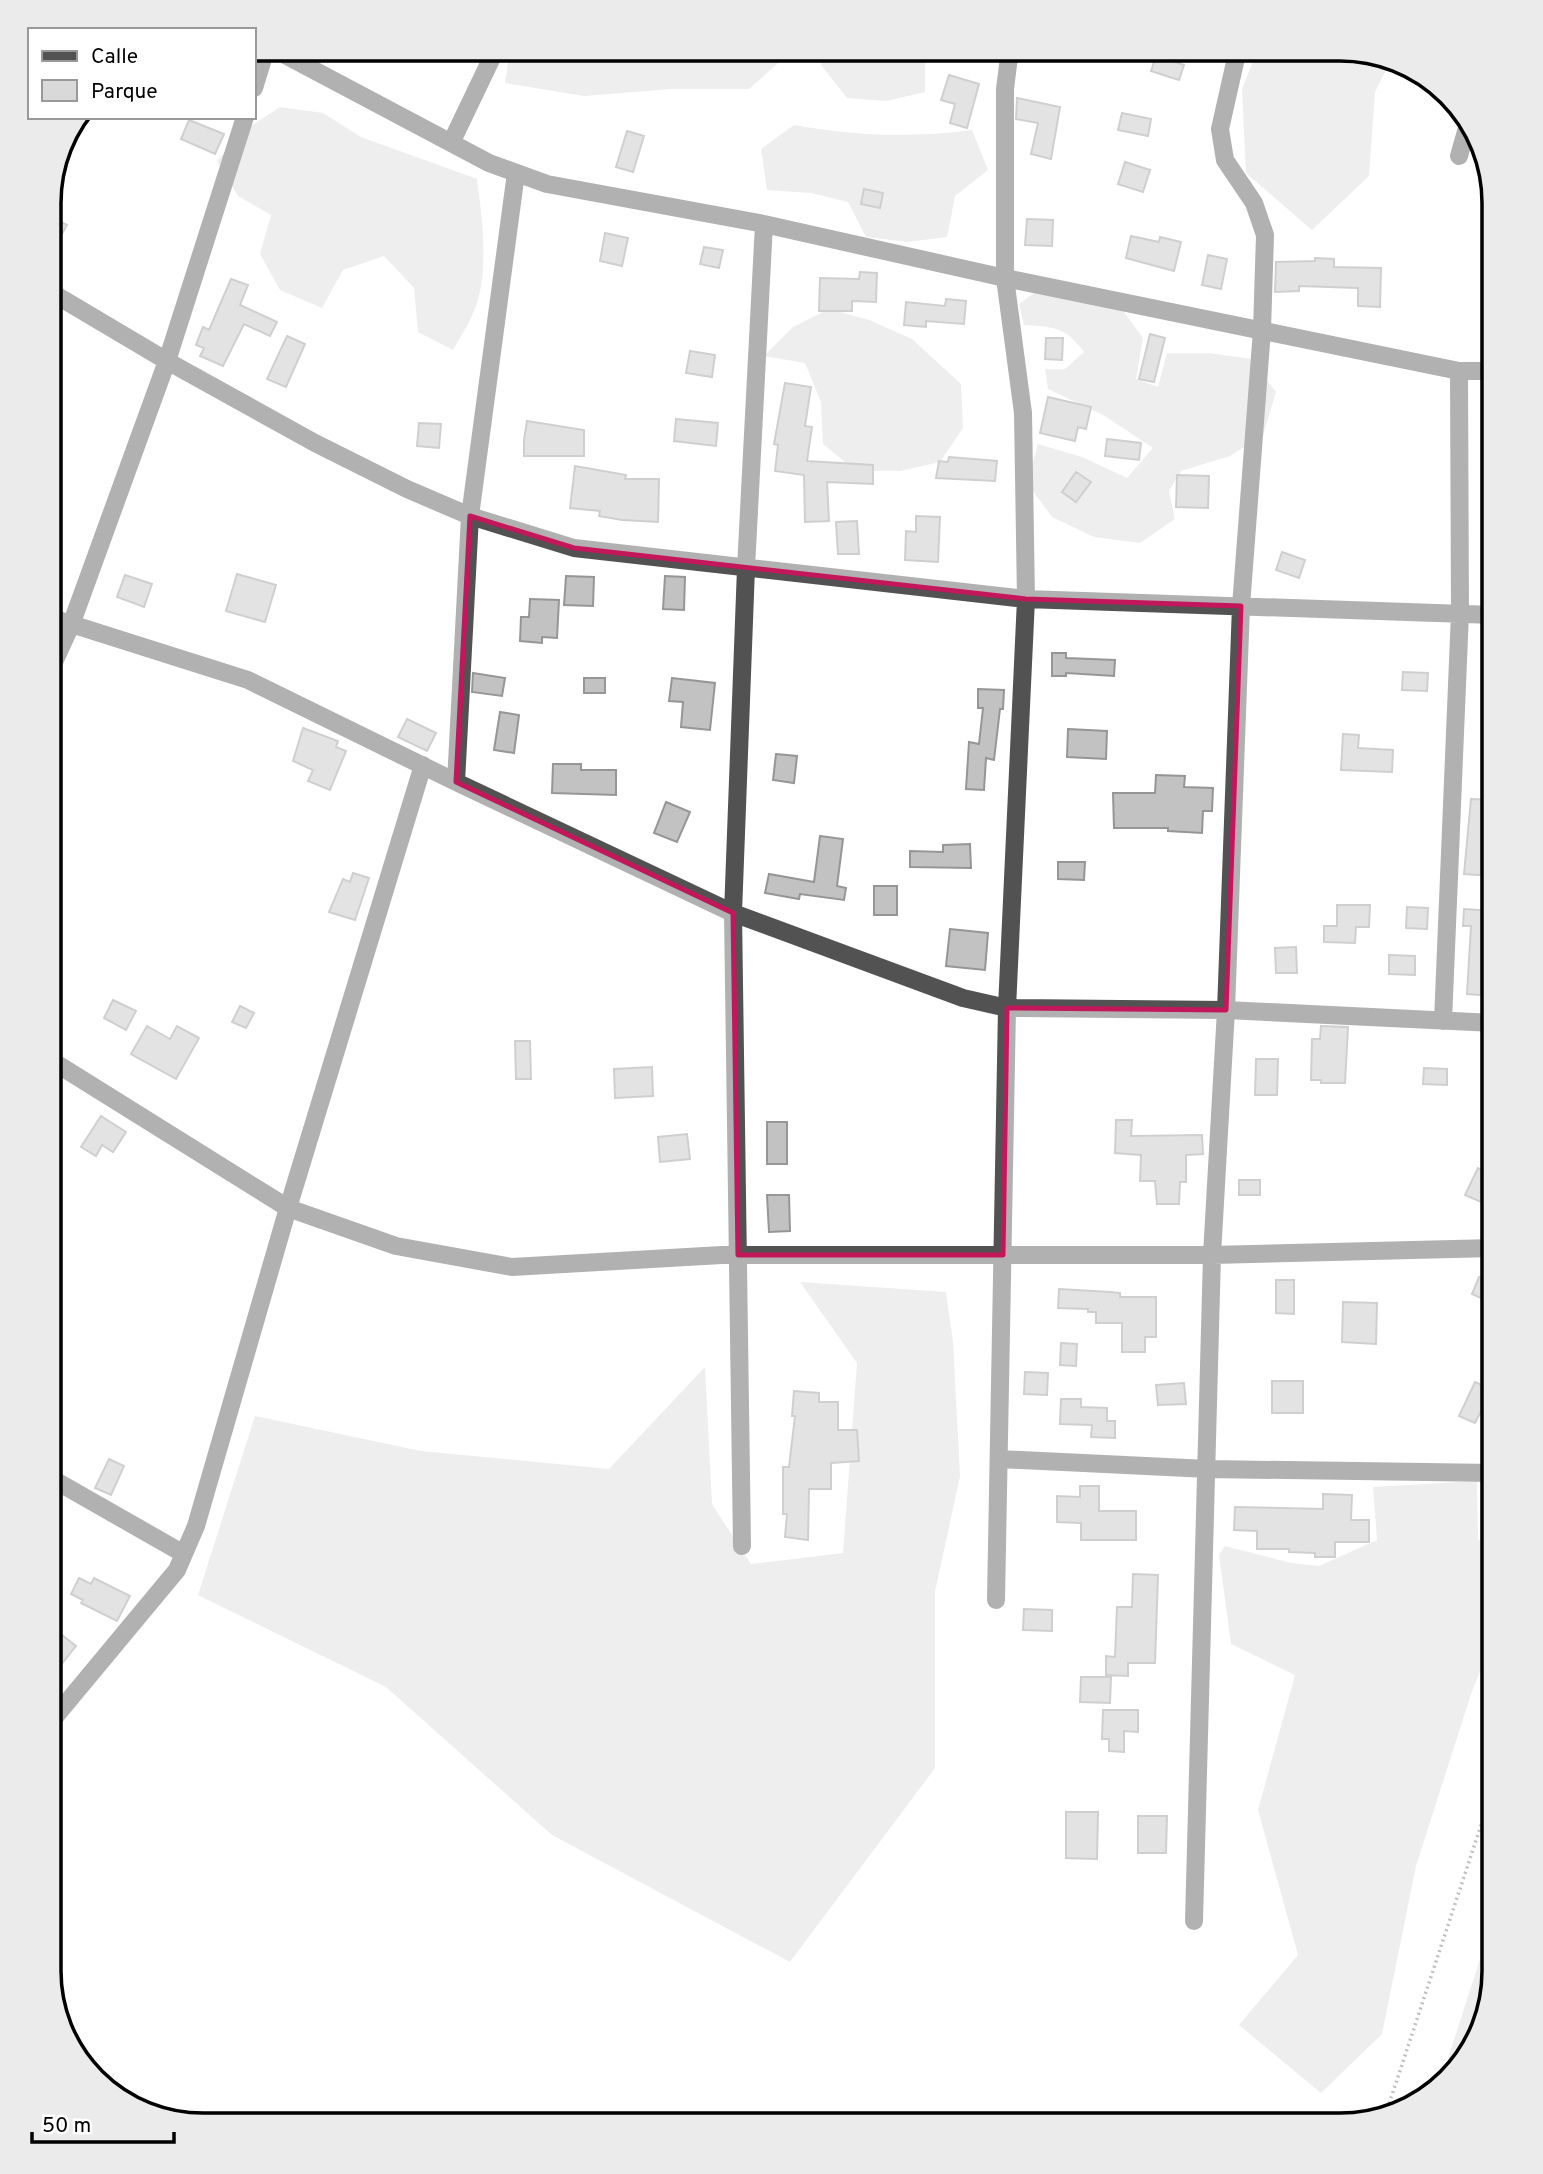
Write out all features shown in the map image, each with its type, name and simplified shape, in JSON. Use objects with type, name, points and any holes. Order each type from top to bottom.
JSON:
[{"type":"street","points":[[256,82],[262,61]]},
{"type":"street","points":[[297,61],[489,163],[547,184],[764,224],[1005,278],[1459,370],[1482,371]]},
{"type":"street","points":[[451,143],[490,61]]},
{"type":"street","points":[[996,1600],[1007,1008],[1026,599],[1023,413],[1005,278],[1005,89],[1008,62]]},
{"type":"street","points":[[1194,1921],[1212,1255],[1226,1010],[1241,606],[1262,330],[1265,235],[1254,203],[1225,160],[1220,130],[1235,62]]},
{"type":"street","points":[[62,645],[167,361],[244,119]]},
{"type":"street","points":[[1459,156],[1465,136]]},
{"type":"street","points":[[456,782],[470,516],[516,173]]},
{"type":"street","points":[[742,1546],[733,913],[746,568],[764,224]]},
{"type":"street","points":[[62,299],[315,443],[407,489],[470,516],[574,548],[1026,599],[1482,614]]},
{"type":"street","points":[[1444,1021],[1460,613],[1459,370]]},
{"type":"street","points":[[62,622],[248,680],[733,913],[964,998],[1007,1008],[1226,1010],[1482,1023]]},
{"type":"street","points":[[61,1710],[177,1570],[195,1526],[288,1208],[423,765]]},
{"type":"street","points":[[62,1067],[288,1208],[396,1246],[512,1267],[738,1255],[1212,1255],[1482,1248]]},
{"type":"street","points":[[999,1459],[1208,1469],[1482,1473]]},
{"type":"street","points":[[61,1484],[184,1554]]},
{"type":"path","points":[[1389,2104],[1482,1822]]},
{"type":"highlighted area","points":[[470,516],[574,548],[1026,599],[1241,606],[1226,1010],[1007,1008],[1003,1255],[738,1255],[733,913],[456,782]]},
{"type":"green space","points":[[508,61],[780,62],[749,89],[671,89],[584,96],[505,83]]},
{"type":"green space","points":[[822,62],[925,62],[925,92],[886,101],[847,98],[821,65]]},
{"type":"green space","points":[[1253,62],[1349,62],[1386,69],[1375,92],[1369,176],[1312,230],[1246,173],[1242,89]]},
{"type":"green space","points":[[280,107],[323,113],[361,137],[477,179],[483,245],[482,280],[474,311],[453,350],[418,332],[414,288],[384,256],[343,270],[322,308],[280,290],[260,254],[271,215],[238,196],[217,161],[245,130]]},
{"type":"green space","points":[[794,125],[883,135],[972,130],[988,170],[955,196],[947,237],[907,242],[866,237],[848,202],[811,193],[767,190],[761,149]]},
{"type":"green space","points":[[1038,290],[1119,305],[1143,338],[1136,379],[1158,387],[1167,353],[1209,353],[1251,359],[1276,392],[1263,435],[1230,456],[1181,471],[1169,491],[1175,519],[1140,543],[1094,537],[1052,517],[1027,483],[1038,444],[1082,457],[1127,478],[1153,448],[1103,415],[1048,389],[1045,369],[1065,369],[1084,352],[1065,333],[1024,325],[1019,304]]},
{"type":"green space","points":[[829,309],[869,320],[912,339],[961,384],[963,428],[940,462],[900,471],[856,471],[823,444],[821,402],[805,363],[764,356],[793,327]]},
{"type":"green space","points":[[800,1282],[946,1292],[953,1342],[960,1476],[935,1592],[935,1768],[790,1962],[552,1835],[386,1687],[198,1595],[255,1416],[421,1451],[609,1469],[705,1367],[712,1504],[751,1564],[843,1553],[857,1363]]},
{"type":"green space","points":[[1477,1481],[1478,1540],[1482,1540],[1482,1667],[1416,1866],[1382,2034],[1321,2093],[1239,2025],[1298,1955],[1258,1810],[1295,1675],[1231,1644],[1219,1555],[1225,1546],[1291,1563],[1319,1566],[1377,1540],[1373,1487]]},
{"type":"green space","points":[[1482,1953],[1481,1989],[1477,2007],[1463,2042],[1446,2064]]},
{"type":"building","points":[[1154,62],[1174,62],[1184,65],[1179,80],[1151,71]]},
{"type":"building","points":[[949,75],[979,84],[967,128],[950,123],[955,104],[941,100]]},
{"type":"building","points":[[1017,98],[1060,107],[1051,159],[1031,154],[1038,123],[1016,119]]},
{"type":"building","points":[[1122,113],[1151,119],[1148,136],[1118,130]]},
{"type":"building","points":[[189,120],[224,134],[215,154],[181,139]]},
{"type":"building","points":[[627,131],[644,136],[633,172],[616,167]]},
{"type":"building","points":[[1125,162],[1150,170],[1143,192],[1118,184]]},
{"type":"building","points":[[864,189],[883,193],[880,208],[861,204]]},
{"type":"building","points":[[1027,219],[1053,220],[1052,246],[1025,245]]},
{"type":"building","points":[[605,233],[628,238],[622,266],[600,261]]},
{"type":"building","points":[[1131,236],[1159,242],[1160,237],[1181,242],[1174,271],[1126,258]]},
{"type":"building","points":[[704,247],[723,250],[719,268],[700,264]]},
{"type":"building","points":[[1208,255],[1227,259],[1221,289],[1202,285]]},
{"type":"building","points":[[1315,258],[1334,259],[1334,267],[1381,268],[1380,307],[1358,306],[1358,288],[1299,286],[1299,291],[1275,292],[1276,262],[1315,261]]},
{"type":"building","points":[[860,272],[877,273],[876,302],[852,301],[852,311],[819,311],[820,278],[859,279]]},
{"type":"building","points":[[231,279],[248,285],[240,305],[277,322],[270,336],[244,324],[223,366],[200,356],[204,348],[196,345],[203,327],[209,330]]},
{"type":"building","points":[[946,299],[966,301],[964,324],[926,321],[926,327],[904,325],[906,302],[945,306]]},
{"type":"building","points":[[1150,334],[1165,338],[1154,382],[1139,379]]},
{"type":"building","points":[[287,336],[305,344],[286,387],[267,379]]},
{"type":"building","points":[[1046,338],[1063,338],[1062,360],[1045,359]]},
{"type":"building","points":[[690,351],[715,355],[712,377],[686,373]]},
{"type":"building","points":[[785,383],[811,387],[805,426],[812,427],[807,461],[873,465],[873,484],[827,482],[829,521],[805,522],[804,475],[775,471],[778,445],[774,444]]},
{"type":"building","points":[[1048,397],[1091,407],[1086,429],[1078,427],[1075,441],[1040,433]]},
{"type":"building","points":[[676,419],[718,423],[716,446],[674,441]]},
{"type":"building","points":[[527,421],[584,430],[584,456],[524,456]]},
{"type":"building","points":[[419,423],[441,424],[439,448],[417,446]]},
{"type":"building","points":[[1107,439],[1141,443],[1139,460],[1105,456]]},
{"type":"building","points":[[949,457],[997,461],[995,481],[936,478],[939,461],[948,462]]},
{"type":"building","points":[[575,466],[626,475],[625,479],[659,479],[658,522],[622,520],[599,516],[600,511],[570,508]]},
{"type":"building","points":[[1076,472],[1091,482],[1076,502],[1062,492]]},
{"type":"building","points":[[1177,475],[1209,476],[1208,508],[1176,507]]},
{"type":"building","points":[[916,516],[940,517],[938,562],[905,560],[906,531],[916,532]]},
{"type":"building","points":[[857,521],[859,554],[838,554],[836,522]]},
{"type":"building","points":[[1282,552],[1305,560],[1299,578],[1276,570]]},
{"type":"building","points":[[237,574],[276,585],[265,622],[226,611]]},
{"type":"building","points":[[125,575],[152,584],[144,607],[117,597]]},
{"type":"building","points":[[566,576],[594,577],[593,606],[564,605]]},
{"type":"building","points":[[665,576],[685,577],[684,610],[663,609]]},
{"type":"building","points":[[530,599],[559,600],[557,638],[542,637],[542,643],[520,641],[521,617],[529,617]]},
{"type":"building","points":[[1052,653],[1066,653],[1066,658],[1115,660],[1114,676],[1066,673],[1066,676],[1052,676]]},
{"type":"building","points":[[1403,672],[1428,673],[1427,691],[1402,690]]},
{"type":"building","points":[[473,673],[505,678],[502,696],[472,692]]},
{"type":"building","points":[[584,678],[605,678],[605,693],[584,693]]},
{"type":"building","points":[[672,678],[715,683],[710,730],[681,727],[683,702],[669,701]]},
{"type":"building","points":[[978,689],[1004,690],[994,760],[986,758],[984,790],[966,789],[969,742],[979,744],[983,708],[978,708]]},
{"type":"building","points":[[500,712],[519,715],[514,753],[494,750]]},
{"type":"building","points":[[407,719],[436,733],[427,751],[398,737]]},
{"type":"building","points":[[303,728],[338,741],[336,747],[346,751],[330,790],[308,781],[313,770],[293,761]]},
{"type":"building","points":[[1068,729],[1107,731],[1106,759],[1067,757]]},
{"type":"building","points":[[1343,734],[1359,735],[1358,748],[1393,750],[1392,772],[1341,770]]},
{"type":"building","points":[[776,754],[797,756],[794,783],[773,780]]},
{"type":"building","points":[[553,764],[581,764],[581,770],[616,770],[616,795],[552,793]]},
{"type":"building","points":[[1156,775],[1185,776],[1184,787],[1213,788],[1212,811],[1203,811],[1202,833],[1168,831],[1168,828],[1114,828],[1113,793],[1155,793]]},
{"type":"building","points":[[1471,799],[1482,799],[1482,875],[1464,874]]},
{"type":"building","points":[[666,802],[690,812],[677,842],[654,833]]},
{"type":"building","points":[[820,836],[843,839],[837,886],[846,888],[844,900],[800,894],[799,899],[765,893],[769,874],[814,882]]},
{"type":"building","points":[[970,844],[971,868],[910,867],[910,851],[943,852],[943,845]]},
{"type":"building","points":[[1058,862],[1085,862],[1084,880],[1058,879]]},
{"type":"building","points":[[353,873],[369,878],[355,920],[329,912],[343,879],[350,882]]},
{"type":"building","points":[[874,886],[897,886],[897,915],[874,915]]},
{"type":"building","points":[[1337,905],[1370,905],[1369,927],[1356,927],[1355,943],[1324,942],[1324,926],[1337,926]]},
{"type":"building","points":[[1407,907],[1428,908],[1427,929],[1406,928]]},
{"type":"building","points":[[1464,909],[1482,910],[1482,995],[1467,994],[1471,926],[1463,926]]},
{"type":"building","points":[[950,929],[988,933],[985,970],[946,966]]},
{"type":"building","points":[[1296,947],[1297,973],[1276,973],[1275,948]]},
{"type":"building","points":[[1389,955],[1415,956],[1415,975],[1389,974]]},
{"type":"building","points":[[113,1000],[136,1011],[126,1030],[104,1018]]},
{"type":"building","points":[[240,1006],[254,1013],[246,1028],[232,1022]]},
{"type":"building","points":[[147,1026],[170,1039],[177,1026],[199,1038],[176,1079],[131,1054]]},
{"type":"building","points":[[1321,1026],[1348,1027],[1345,1083],[1321,1083],[1321,1080],[1311,1080],[1312,1039],[1320,1039]]},
{"type":"building","points":[[515,1041],[530,1041],[531,1079],[516,1079]]},
{"type":"building","points":[[1256,1059],[1278,1059],[1277,1095],[1255,1095]]},
{"type":"building","points":[[652,1067],[653,1096],[615,1098],[614,1069]]},
{"type":"building","points":[[1424,1068],[1447,1069],[1447,1085],[1423,1084]]},
{"type":"building","points":[[101,1116],[126,1132],[113,1152],[102,1145],[96,1156],[81,1147]]},
{"type":"building","points":[[1116,1120],[1132,1120],[1131,1136],[1202,1135],[1203,1154],[1186,1155],[1186,1182],[1180,1182],[1179,1204],[1157,1204],[1155,1181],[1140,1181],[1141,1155],[1115,1153]]},
{"type":"building","points":[[767,1122],[787,1122],[787,1164],[767,1164]]},
{"type":"building","points":[[687,1134],[690,1159],[660,1162],[658,1137]]},
{"type":"building","points":[[1478,1168],[1482,1170],[1481,1202],[1465,1195]]},
{"type":"building","points":[[1239,1180],[1260,1180],[1260,1195],[1239,1195]]},
{"type":"building","points":[[767,1195],[789,1195],[790,1231],[769,1232]]},
{"type":"building","points":[[1479,1277],[1482,1278],[1482,1299],[1472,1294]]},
{"type":"building","points":[[1276,1280],[1294,1280],[1294,1314],[1276,1313]]},
{"type":"building","points":[[1059,1289],[1120,1293],[1120,1297],[1156,1297],[1156,1337],[1145,1337],[1145,1352],[1122,1352],[1122,1323],[1096,1323],[1096,1312],[1088,1312],[1088,1309],[1058,1308]]},
{"type":"building","points":[[1343,1302],[1377,1303],[1376,1344],[1342,1342]]},
{"type":"building","points":[[1061,1343],[1077,1344],[1076,1366],[1060,1365]]},
{"type":"building","points":[[1025,1372],[1048,1373],[1047,1395],[1024,1394]]},
{"type":"building","points":[[1272,1381],[1303,1381],[1303,1413],[1272,1413]]},
{"type":"building","points":[[1475,1382],[1482,1385],[1482,1409],[1475,1423],[1459,1416]]},
{"type":"building","points":[[1184,1383],[1186,1404],[1158,1405],[1156,1385]]},
{"type":"building","points":[[794,1391],[819,1393],[819,1402],[838,1402],[838,1430],[857,1430],[859,1461],[831,1463],[831,1489],[809,1489],[808,1540],[785,1537],[787,1514],[783,1514],[783,1467],[789,1467],[795,1416],[792,1416]]},
{"type":"building","points":[[1061,1399],[1081,1399],[1081,1407],[1107,1408],[1107,1421],[1115,1421],[1115,1438],[1091,1437],[1092,1425],[1060,1424]]},
{"type":"building","points":[[109,1459],[124,1466],[111,1495],[95,1488]]},
{"type":"building","points":[[1080,1486],[1099,1486],[1099,1511],[1136,1511],[1136,1540],[1081,1540],[1081,1523],[1057,1522],[1057,1496],[1080,1497]]},
{"type":"building","points":[[1323,1494],[1352,1495],[1351,1520],[1369,1520],[1369,1542],[1335,1542],[1335,1557],[1315,1557],[1315,1553],[1289,1552],[1289,1549],[1257,1549],[1257,1531],[1234,1530],[1235,1507],[1323,1509]]},
{"type":"building","points":[[1133,1574],[1158,1575],[1155,1663],[1128,1663],[1128,1676],[1106,1675],[1106,1656],[1115,1657],[1117,1607],[1132,1607]]},
{"type":"building","points":[[79,1578],[91,1584],[94,1578],[130,1596],[117,1621],[81,1603],[83,1600],[71,1594]]},
{"type":"building","points":[[1024,1609],[1052,1610],[1052,1631],[1023,1630]]},
{"type":"building","points":[[61,1634],[76,1646],[61,1665]]},
{"type":"building","points":[[1081,1677],[1111,1677],[1110,1703],[1080,1702]]},
{"type":"building","points":[[1103,1710],[1138,1710],[1138,1732],[1124,1731],[1124,1752],[1109,1751],[1109,1739],[1102,1739]]},
{"type":"building","points":[[1066,1812],[1098,1812],[1097,1859],[1066,1858]]},
{"type":"building","points":[[1138,1816],[1167,1816],[1166,1853],[1138,1853]]}]
